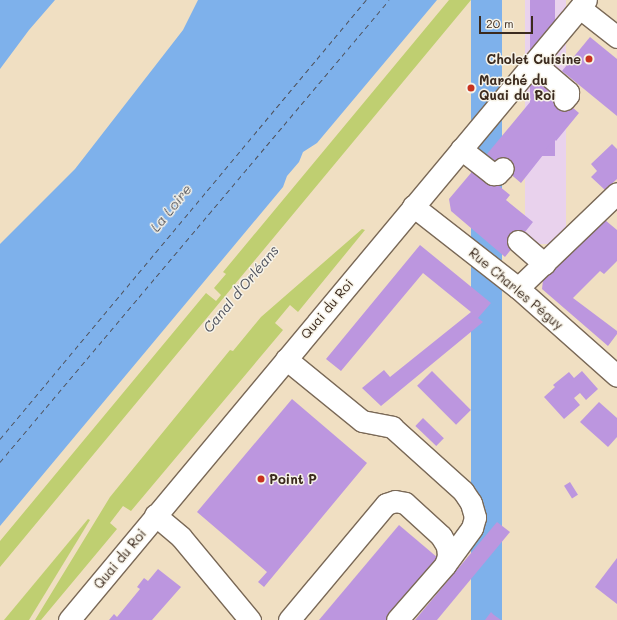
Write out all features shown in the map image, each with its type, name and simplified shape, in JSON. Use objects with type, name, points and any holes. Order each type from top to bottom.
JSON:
[{"type":"street","points":[[583,4],[617,37]]},
{"type":"street","name":"Quai du Roi","points":[[69,620],[583,4]]},
{"type":"street","points":[[534,63],[568,92],[568,95],[564,100]]},
{"type":"street","points":[[461,149],[494,174],[498,174],[503,168]]},
{"type":"street","points":[[518,288],[617,193]]},
{"type":"street","name":"Rue Charles Péguy","points":[[413,206],[518,288],[617,376]]},
{"type":"street","points":[[518,241],[544,264]]},
{"type":"street","points":[[286,359],[362,421],[392,427],[463,491],[471,503],[475,517],[472,528],[446,565],[397,620]]},
{"type":"street","points":[[289,620],[386,504],[395,501],[404,503],[441,536],[447,546],[448,556],[446,565]]},
{"type":"street","points":[[155,516],[180,537],[250,620]]},
{"type":"shaded area","points":[[525,0],[566,0],[566,244],[525,244]]},
{"type":"green space","points":[[449,0],[471,0],[0,567],[0,541],[206,293],[216,301],[221,295],[214,288],[226,274],[223,272]]},
{"type":"green space","points":[[362,229],[365,230],[298,312],[290,305],[275,323],[283,330],[131,511],[123,506],[110,523],[117,529],[41,620],[35,620],[110,497],[230,350],[233,351],[261,317]]},
{"type":"green space","points":[[88,519],[90,520],[29,620],[4,620]]},
{"type":"water","points":[[0,0],[55,0],[29,30],[0,69]]},
{"type":"water","name":"La Loire","points":[[198,0],[437,0],[317,143],[303,152],[299,162],[287,176],[283,187],[0,526],[0,244],[75,169],[183,30]]},
{"type":"water","points":[[471,0],[502,0],[502,620],[471,620]]},
{"type":"building","points":[[530,0],[555,0],[555,156],[530,156]]},
{"type":"building","points":[[590,37],[617,59],[617,116],[562,71]]},
{"type":"building","points":[[545,84],[579,113],[556,141],[554,139],[521,183],[487,154]]},
{"type":"building","points":[[612,144],[617,149],[617,179],[605,190],[591,177],[597,171],[591,164]]},
{"type":"building","points":[[476,167],[510,195],[506,200],[533,222],[505,257],[451,211],[449,199]]},
{"type":"building","points":[[605,220],[617,230],[617,261],[604,274],[600,271],[573,298],[617,331],[617,334],[608,346],[542,289],[543,280]]},
{"type":"building","points":[[420,245],[491,303],[478,318],[483,322],[381,406],[362,388],[384,370],[390,377],[471,312],[423,273],[341,371],[326,359]]},
{"type":"building","points":[[432,371],[471,410],[456,425],[417,386]]},
{"type":"building","points":[[582,371],[598,389],[586,400],[580,393],[574,398],[580,405],[564,419],[544,397],[555,387],[553,385],[569,372],[574,378]]},
{"type":"building","points":[[292,399],[367,463],[264,587],[258,582],[267,572],[197,512]]},
{"type":"building","points":[[599,402],[617,418],[617,437],[608,447],[580,422]]},
{"type":"building","points":[[423,418],[444,438],[436,446],[415,426]]},
{"type":"building","points":[[570,482],[578,495],[572,498],[564,486]]},
{"type":"building","points":[[497,522],[510,532],[437,620],[415,620]]},
{"type":"building","points":[[399,525],[438,558],[386,620],[319,620]]},
{"type":"building","points":[[617,558],[617,604],[595,587]]},
{"type":"building","points":[[158,569],[181,587],[152,620],[109,620],[114,614],[117,617],[140,589],[137,587],[144,578],[148,581]]},
{"type":"building","points":[[491,612],[494,615],[501,620],[485,620]]},
{"type":"ferry route","points":[[0,439],[366,0]]},
{"type":"ferry route","points":[[0,462],[389,0]]},
{"type":"place","name":"Cholet Cuisine","points":[[589,59]]},
{"type":"place","name":"Marché du Quai du Roi","points":[[471,88]]},
{"type":"place","name":"Point P","points":[[261,479]]},
{"type":"water label","name":"Canal d'Orléans","points":[[241,289]]}]
